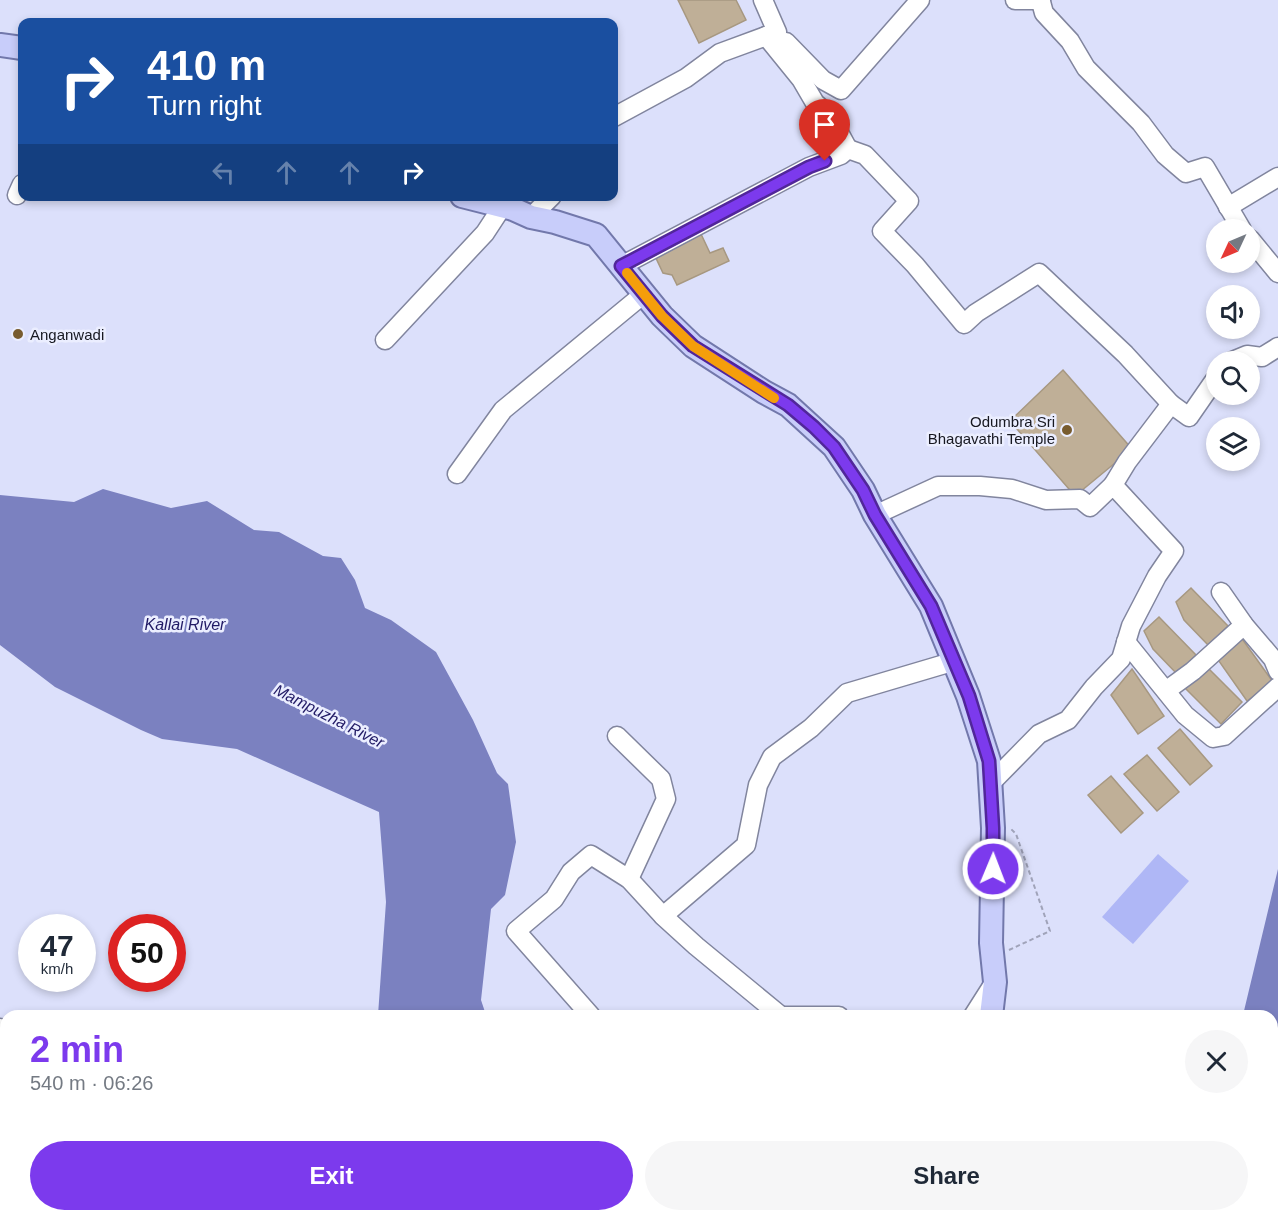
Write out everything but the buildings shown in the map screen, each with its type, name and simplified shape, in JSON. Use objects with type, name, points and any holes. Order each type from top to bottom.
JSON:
[{"type":"main road","points":[[0,45],[18,47]]},
{"type":"main road","points":[[480,201],[596,235],[662,316],[693,346],[788,405],[814,427],[834,447],[863,490],[875,515],[931,606],[969,696],[989,761],[993,828],[992,957],[995,982],[992,1010]]},
{"type":"street","points":[[763,0],[772,34],[815,103],[830,116],[848,149],[865,154],[909,201],[882,231],[915,265],[964,324],[976,313],[1039,273],[1125,354],[1171,404],[1189,417],[1206,392]]},
{"type":"street","points":[[772,34],[823,80],[841,90],[920,0]]},
{"type":"street","points":[[1015,0],[1041,1],[1044,14],[1070,41],[1086,68],[1142,123],[1165,155],[1186,173],[1205,167],[1235,219]]},
{"type":"street","points":[[618,115],[686,78],[720,53],[772,34]]},
{"type":"street","points":[[621,266],[809,167],[841,155],[848,149]]},
{"type":"street","points":[[1228,207],[1278,177]]},
{"type":"street","points":[[531,217],[547,201]]},
{"type":"street","points":[[385,340],[485,233],[502,207]]},
{"type":"street","points":[[1260,251],[1278,273]]},
{"type":"street","points":[[457,474],[503,410],[645,293]]},
{"type":"street","points":[[1260,357],[1278,347]]},
{"type":"street","points":[[875,515],[938,486],[1012,489],[1046,500],[1080,499],[1089,507],[1113,485],[1127,462],[1171,404]]},
{"type":"street","points":[[989,785],[1039,734],[1068,720],[1094,687],[1121,659],[1131,626],[1156,576],[1174,551],[1113,485]]},
{"type":"street","points":[[1221,592],[1244,625],[1273,659],[1278,671]]},
{"type":"street","points":[[1167,690],[1193,671],[1244,625]]},
{"type":"street","points":[[1126,642],[1185,715],[1213,738],[1224,736],[1278,687]]},
{"type":"street","points":[[663,916],[746,845],[758,785],[772,757],[811,728],[847,693],[955,661]]},
{"type":"street","points":[[617,736],[662,779],[666,799],[629,879]]},
{"type":"street","points":[[586,1010],[516,931],[554,899],[571,872],[591,855],[629,879],[663,916],[696,946],[776,1010]]},
{"type":"street","points":[[977,1010],[995,982]]},
{"type":"path","points":[[992,957],[1050,931],[1016,834],[1010,827]]},
{"type":"shaded area","points":[[1158,854],[1189,881],[1133,944],[1102,917]]},
{"type":"water","name":"Kallai River","points":[[103,489],[171,508],[207,501],[254,530],[279,532],[323,556],[341,558],[355,580],[365,608],[391,620],[436,652],[473,720],[497,773],[508,784],[516,842],[505,895],[491,909],[481,1000],[484,1010],[378,1010],[386,902],[379,812],[237,749],[162,739],[141,730],[55,687],[0,645],[0,495],[74,502]]},
{"type":"water","points":[[1278,869],[1278,1010],[1244,1010]]},
{"type":"slow traffic","points":[[627,273],[662,316],[693,346],[774,398]]},
{"type":"place","name":"Anganwadi","points":[[18,334]]},
{"type":"place","name":"Odumbra Sri Bhagavathi Temple","points":[[1067,430]]},
{"type":"route","points":[[825,161],[809,167],[621,266],[662,316],[693,346],[788,405],[814,427],[834,447],[863,490],[875,515],[931,606],[969,696],[989,761],[993,869]]},
{"type":"water label","name":"Mampuzha River","points":[[329,716]]}]
